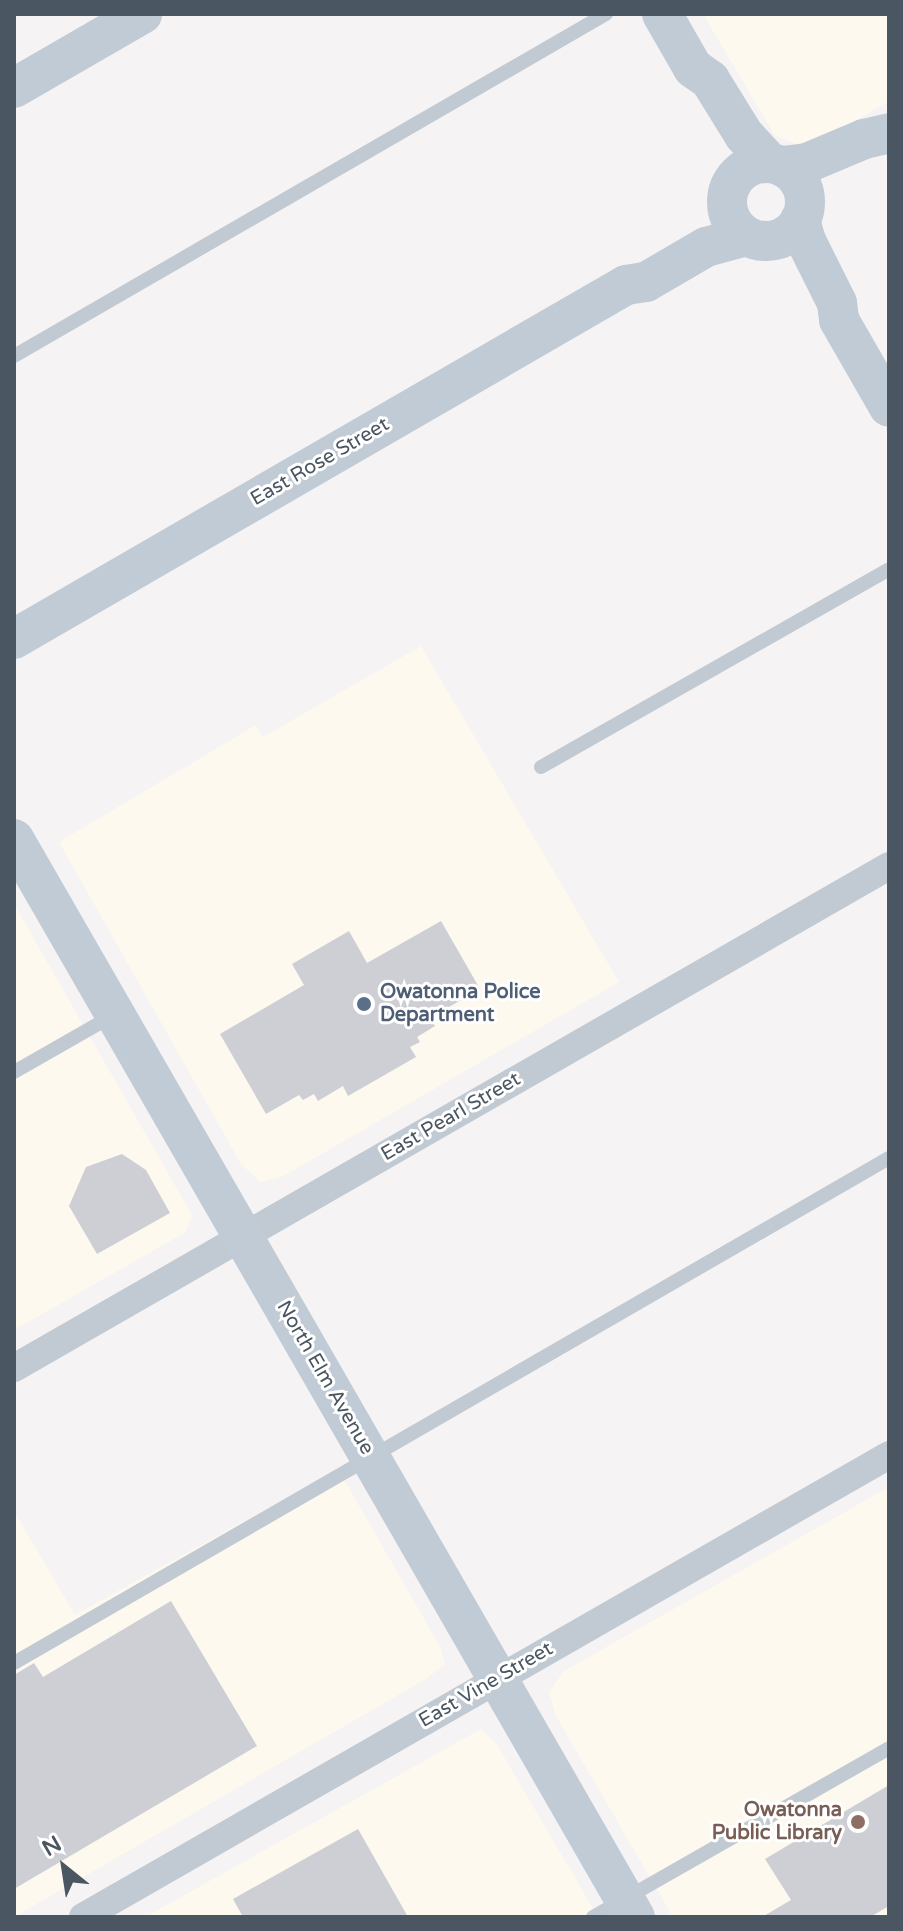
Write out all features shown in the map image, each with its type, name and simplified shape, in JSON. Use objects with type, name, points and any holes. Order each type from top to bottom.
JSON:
[{"type":"street","points":[[14,88],[142,14]]},
{"type":"street","points":[[662,14],[693,68],[710,80],[744,135],[753,176],[731,217],[756,238],[824,311],[839,320]]},
{"type":"street","name":"East Rose Street","points":[[626,285],[637,267],[753,176],[807,163],[864,139],[886,136]]},
{"type":"street","name":"East Rose Street","points":[[802,211],[838,174],[873,152],[886,136]]},
{"type":"street","points":[[753,176],[799,182],[806,241],[837,303],[839,320],[889,407]]},
{"type":"street","points":[[756,238],[784,236],[802,211]]},
{"type":"street","name":"East Rose Street","points":[[14,639],[626,285],[646,282],[706,247],[756,238]]},
{"type":"street","name":"North Elm Avenue","points":[[14,839],[498,1678],[618,1911]]},
{"type":"street","name":"East Pearl Street","points":[[14,1368],[889,866]]},
{"type":"street","name":"East Vine Street","points":[[83,1917],[889,1455]]},
{"type":"lane","points":[[14,356],[606,14]]},
{"type":"lane","points":[[541,767],[889,569]]},
{"type":"lane","points":[[14,1072],[115,1014]]},
{"type":"lane","points":[[14,1663],[889,1158]]},
{"type":"lane","points":[[618,1911],[889,1748]]},
{"type":"shaded area","points":[[703,14],[889,14],[889,101],[832,134],[802,146],[775,136]]},
{"type":"shaded area","points":[[421,646],[619,982],[282,1177],[260,1182],[241,1164],[59,842],[256,725],[263,737]]},
{"type":"shaded area","points":[[14,904],[192,1215],[186,1232],[14,1330]]},
{"type":"shaded area","points":[[338,1469],[441,1648],[445,1664],[426,1679],[14,1917],[14,1511],[75,1615]]},
{"type":"shaded area","points":[[889,1487],[889,1917],[673,1917],[556,1716],[549,1692],[564,1671]]},
{"type":"shaded area","points":[[481,1729],[496,1743],[598,1917],[145,1917]]},
{"type":"building","name":"Owatonna Police Department","points":[[441,921],[480,989],[430,1018],[435,1026],[417,1037],[420,1042],[410,1047],[416,1057],[348,1096],[343,1086],[318,1101],[314,1094],[303,1100],[299,1095],[266,1114],[220,1034],[304,985],[292,964],[349,931],[367,963]]},
{"type":"building","points":[[122,1154],[146,1170],[170,1213],[97,1254],[69,1206],[86,1167]]},
{"type":"building","points":[[171,1601],[257,1746],[14,1889],[14,1675],[34,1663],[43,1677]]},
{"type":"building","name":"Owatonna Public Library","points":[[889,1785],[889,1906],[870,1917],[762,1917],[791,1900],[765,1859]]},
{"type":"building","points":[[358,1829],[408,1917],[243,1917],[233,1899]]},
{"type":"place","name":"Owatonna Police Department","points":[[364,1004]]},
{"type":"place","name":"Owatonna Public Library","points":[[858,1822]]}]
